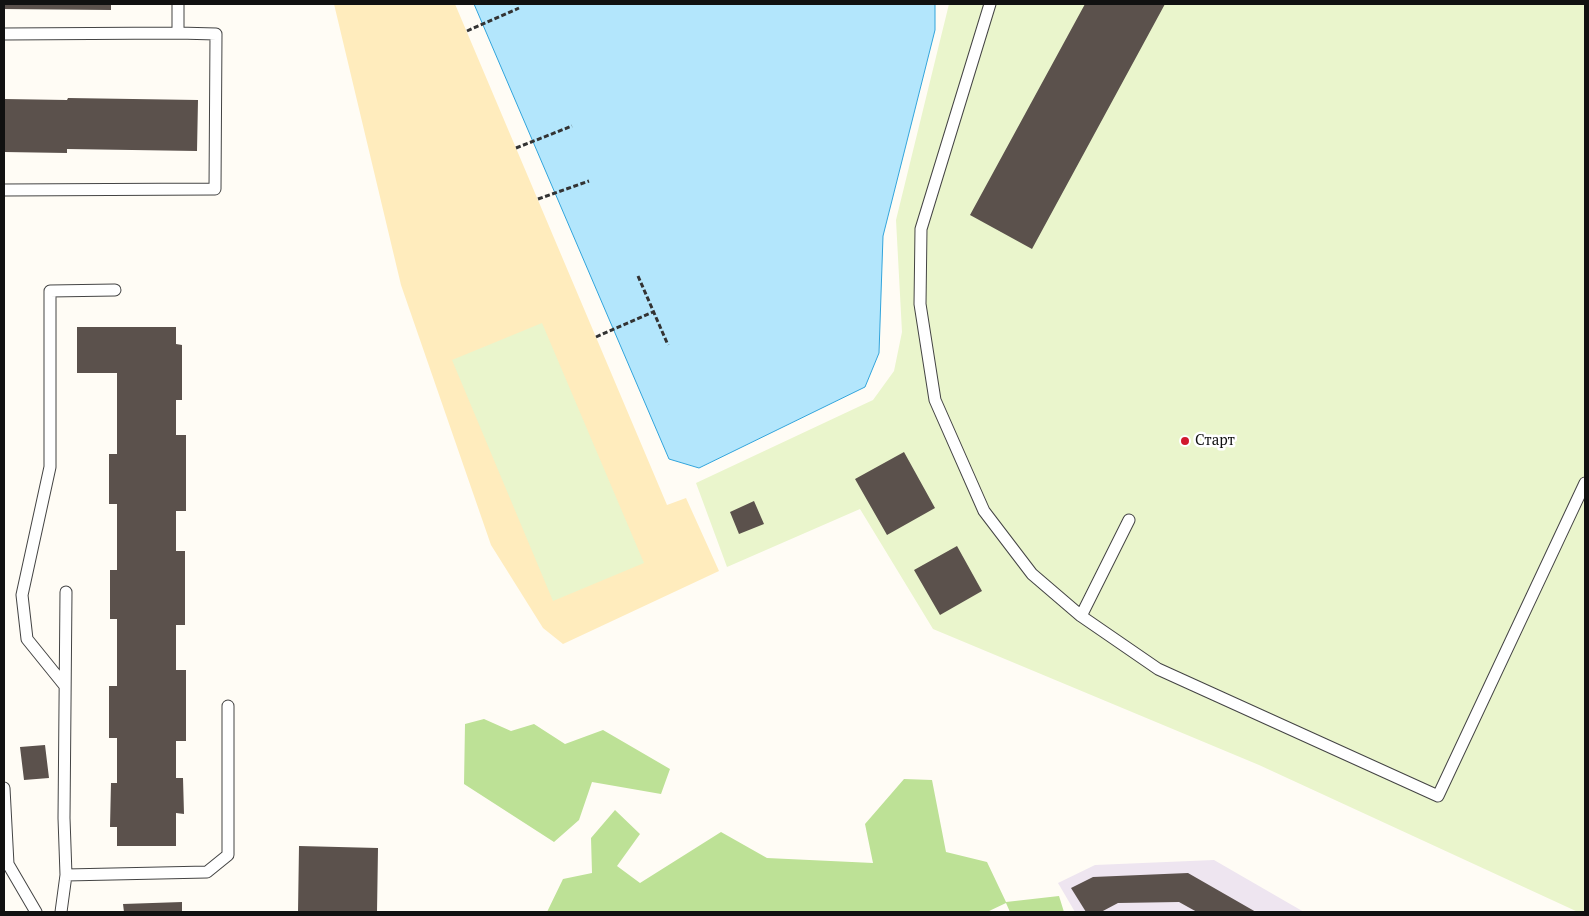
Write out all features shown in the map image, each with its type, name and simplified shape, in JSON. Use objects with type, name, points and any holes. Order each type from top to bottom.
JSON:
[{"type":"lane","points":[[178,4],[178,33]]},
{"type":"lane","points":[[990,4],[921,229],[920,304],[935,400],[984,512],[1032,574],[1081,616],[1158,669],[1438,796],[1585,483]]},
{"type":"lane","points":[[4,34],[216,34],[215,189],[4,190]]},
{"type":"lane","points":[[65,686],[27,639],[22,595],[50,468],[50,291],[115,290]]},
{"type":"lane","points":[[1081,616],[1129,520]]},
{"type":"lane","points":[[61,912],[66,875],[64,818],[66,592]]},
{"type":"lane","points":[[66,875],[206,872],[228,855],[228,706]]},
{"type":"lane","points":[[4,788],[8,864],[36,912]]},
{"type":"path","points":[[467,31],[520,8]]},
{"type":"path","points":[[516,148],[572,126]]},
{"type":"path","points":[[538,199],[588,181]]},
{"type":"path","points":[[638,276],[668,346]]},
{"type":"path","points":[[596,337],[654,312]]},
{"type":"shaded area","points":[[1214,860],[1304,912],[1075,912],[1058,883],[1095,865]]},
{"type":"green space","name":"Старт","points":[[949,4],[1585,4],[1585,912],[1578,912],[1259,765],[933,629],[860,509],[727,567],[696,483],[873,400],[894,371],[902,332],[896,220]]},
{"type":"green space","points":[[542,323],[644,563],[553,601],[452,360]]},
{"type":"green space","points":[[484,719],[511,731],[534,724],[565,744],[603,730],[670,769],[661,794],[592,782],[579,820],[554,842],[464,784],[465,724]]},
{"type":"green space","points":[[904,779],[932,780],[946,852],[987,862],[1006,902],[1059,896],[1064,912],[1010,912],[1006,903],[987,912],[547,912],[563,879],[592,873],[591,838],[615,810],[640,834],[617,866],[640,883],[721,832],[767,858],[873,863],[865,824]]},
{"type":"sand","points":[[334,4],[455,4],[667,505],[686,498],[719,571],[563,644],[543,628],[491,545],[401,285]]},
{"type":"water","points":[[474,4],[935,4],[935,30],[883,236],[879,353],[865,387],[699,468],[669,459]]},
{"type":"building","points":[[4,4],[111,4],[111,10],[4,9]]},
{"type":"building","points":[[1085,4],[1165,4],[1032,249],[970,215]]},
{"type":"building","points":[[68,98],[198,100],[197,151],[67,149],[67,153],[4,152],[4,99],[67,100]]},
{"type":"building","points":[[77,327],[176,327],[176,344],[182,345],[182,400],[176,400],[176,435],[186,435],[186,511],[176,511],[176,551],[185,551],[185,625],[176,625],[176,670],[186,670],[186,741],[176,741],[176,778],[183,778],[184,814],[176,813],[176,846],[117,846],[117,827],[110,827],[111,783],[117,783],[117,738],[109,738],[109,686],[117,686],[117,619],[110,619],[110,570],[117,570],[117,504],[109,504],[109,454],[117,454],[117,373],[77,373]]},
{"type":"building","points":[[904,452],[935,508],[887,535],[855,479]]},
{"type":"building","points":[[754,501],[764,524],[739,534],[730,512]]},
{"type":"building","points":[[957,546],[982,591],[940,615],[914,570]]},
{"type":"building","points":[[45,745],[49,778],[24,780],[20,747]]},
{"type":"building","points":[[299,846],[378,848],[377,912],[298,912]]},
{"type":"building","points":[[1188,873],[1256,912],[1197,912],[1179,902],[1118,903],[1101,912],[1086,912],[1071,888],[1093,877]]},
{"type":"building","points":[[182,902],[182,912],[124,912],[123,904]]},
{"type":"place","name":"Старт","points":[[1185,441]]}]
